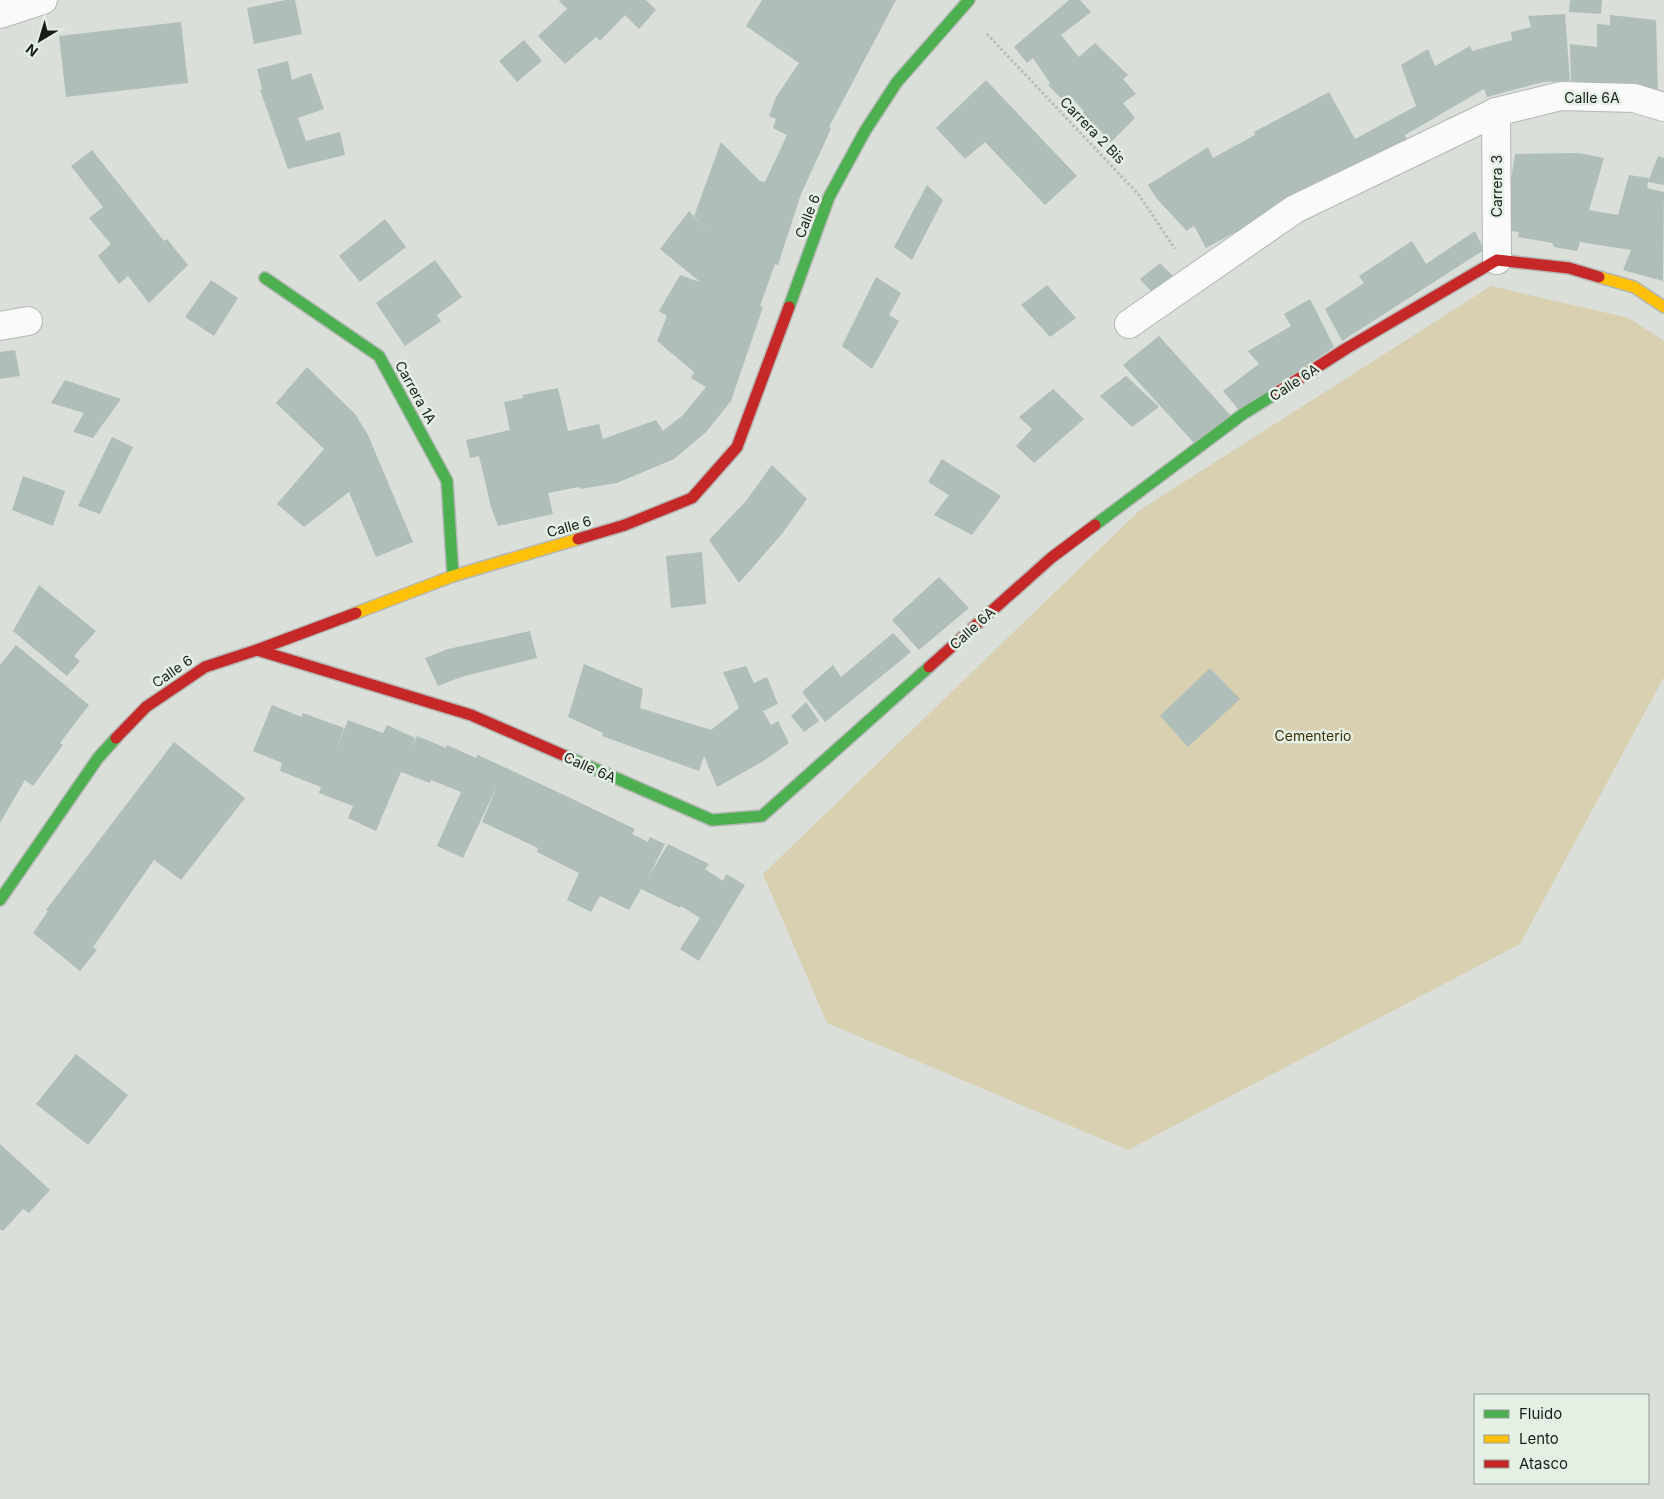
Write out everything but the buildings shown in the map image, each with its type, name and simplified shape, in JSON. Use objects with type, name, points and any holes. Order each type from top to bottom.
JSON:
[{"type":"street","points":[[0,14],[43,0]]},
{"type":"street","name":"Calle 6","points":[[0,900],[98,758],[146,707],[205,667],[257,650],[452,576],[625,526],[692,498],[737,447],[829,197],[865,132],[897,82],[966,4]]},
{"type":"street","name":"Calle 6A","points":[[1129,324],[1295,209],[1496,112],[1561,96],[1634,98],[1664,107]]},
{"type":"street","name":"Carrera 3","points":[[1496,112],[1497,260]]},
{"type":"street","points":[[1497,260],[1569,268],[1634,287],[1664,307]]},
{"type":"street","name":"Calle 6A","points":[[257,650],[471,715],[712,820],[762,816],[1050,558],[1243,414],[1347,348],[1497,260]]},
{"type":"street","name":"Carrera 1A","points":[[265,278],[379,356],[448,481],[452,576]]},
{"type":"street","points":[[0,326],[28,322]]},
{"type":"path","name":"Carrera 2 Bis","points":[[966,4],[1139,195],[1195,279]]},
{"type":"green space","name":"Cementerio","points":[[1491,286],[1629,318],[1664,341],[1664,677],[1520,944],[1128,1150],[827,1023],[763,874],[1140,510]]},
{"type":"traffic: fast","points":[[789,307],[829,197],[865,131],[897,82],[969,0]]},
{"type":"traffic: fast","points":[[265,278],[379,356],[447,481],[453,576]]},
{"type":"traffic: fast","points":[[1095,525],[1243,414],[1275,394]]},
{"type":"traffic: fast","points":[[570,758],[712,820],[762,816],[929,667]]},
{"type":"traffic: fast","points":[[0,900],[98,758],[116,738]]},
{"type":"traffic: slow","points":[[1599,277],[1634,287],[1664,307]]},
{"type":"traffic: slow","points":[[356,613],[453,576],[578,539]]},
{"type":"traffic: jam","points":[[1275,394],[1347,348],[1497,260],[1569,268],[1599,277]]},
{"type":"traffic: jam","points":[[578,539],[625,525],[692,498],[737,447],[789,307]]},
{"type":"traffic: jam","points":[[929,667],[1051,558],[1095,525]]},
{"type":"traffic: jam","points":[[116,738],[146,707],[205,667],[257,650],[356,613]]},
{"type":"traffic: jam","points":[[257,650],[471,715],[570,758]]}]
